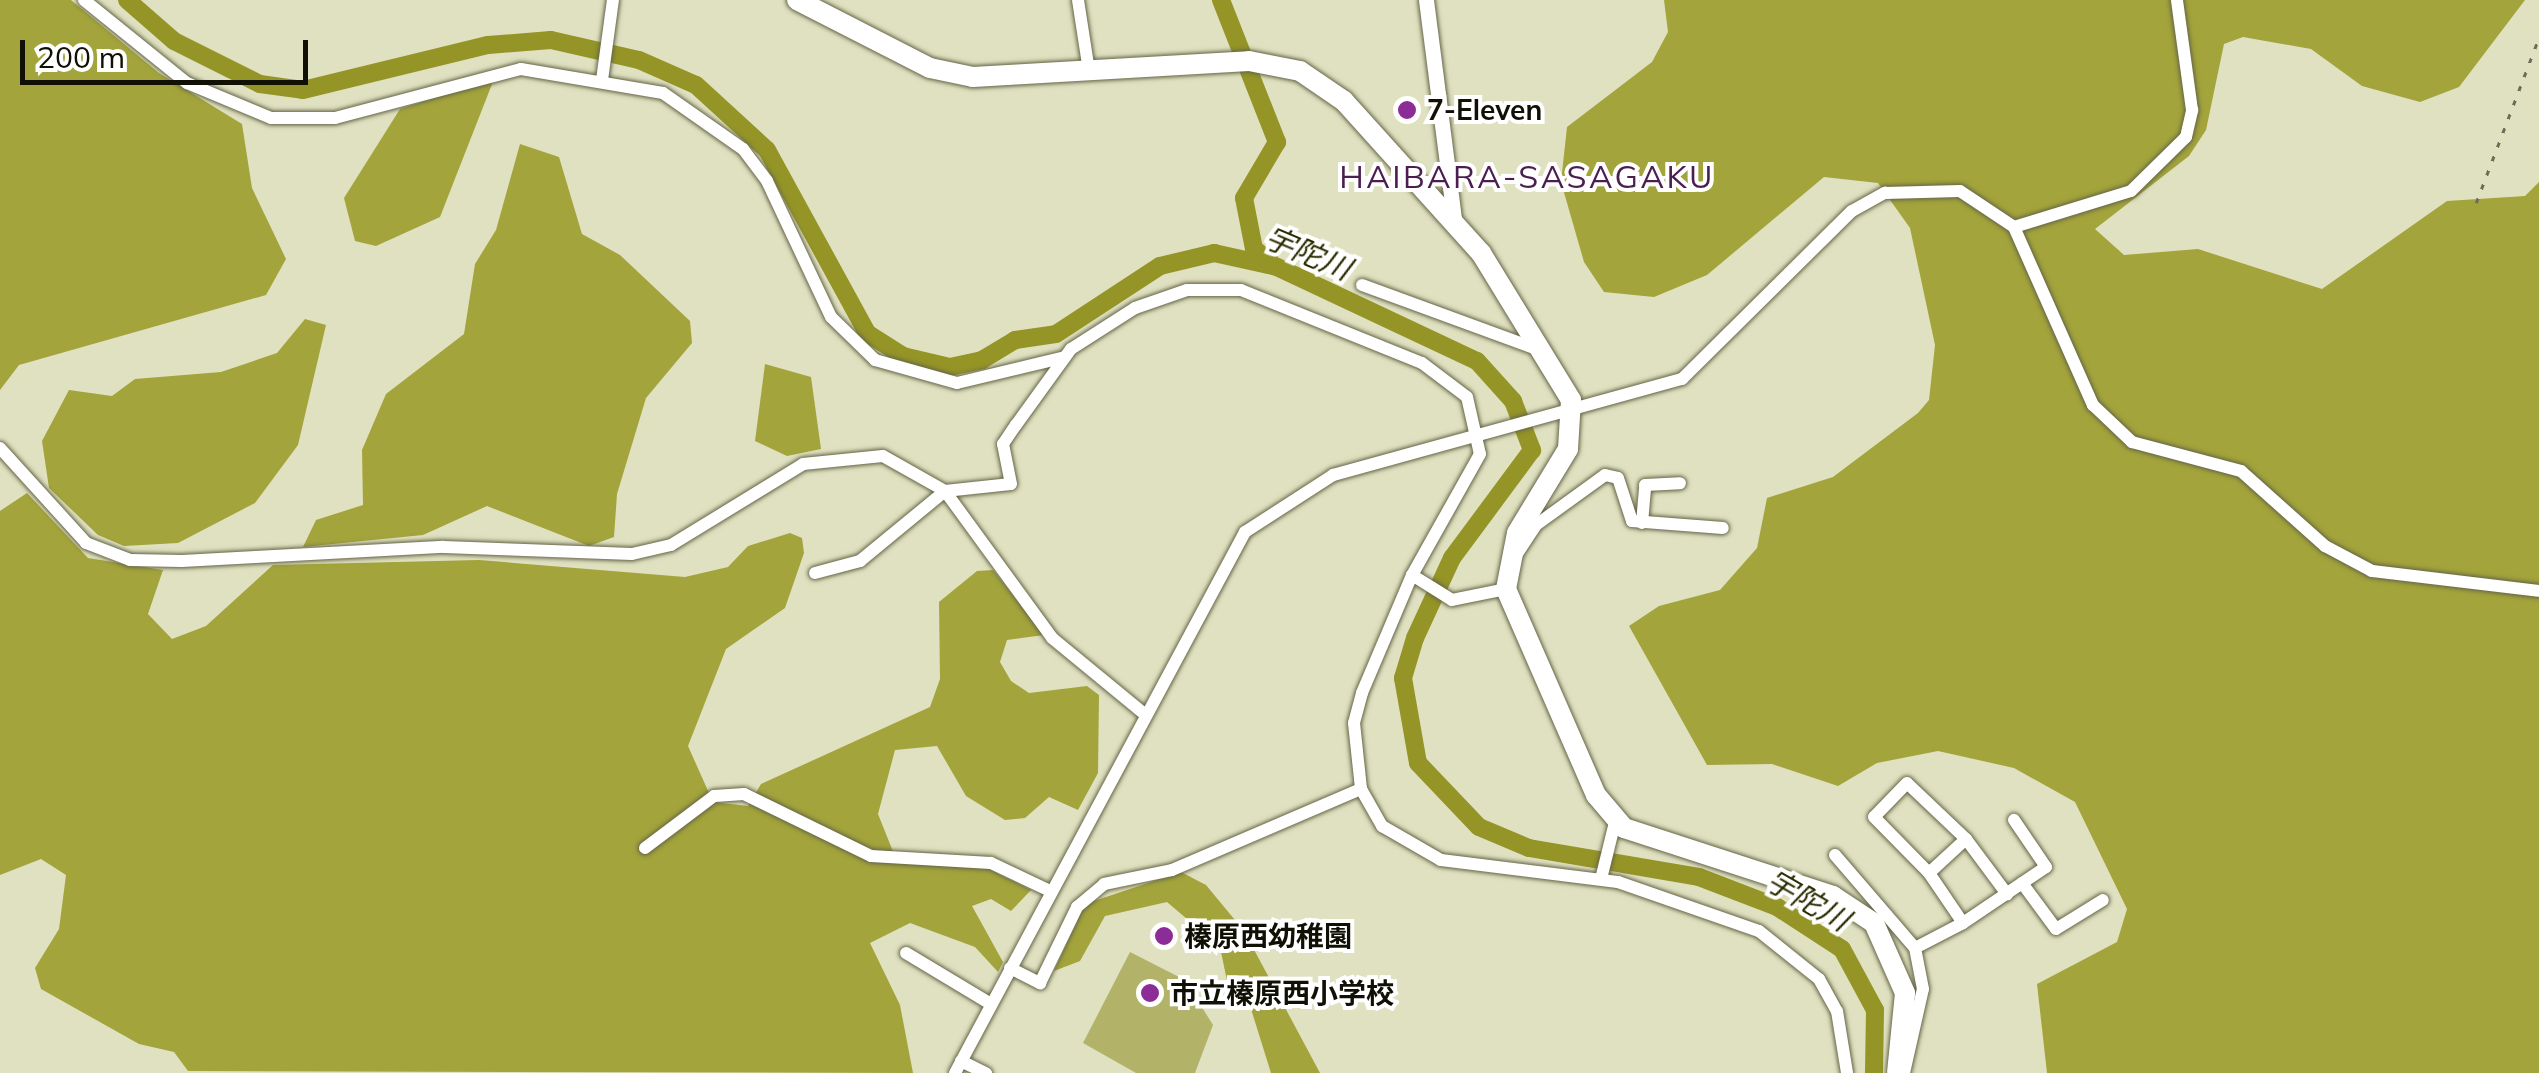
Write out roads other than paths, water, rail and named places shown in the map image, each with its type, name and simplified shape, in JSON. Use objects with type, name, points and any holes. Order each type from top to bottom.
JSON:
[{"type":"highway","points":[[797,0],[951,73],[1014,79],[1089,70],[1242,61],[1329,88],[1454,218],[1542,351],[1566,414],[1568,449],[1509,563],[1506,590],[1548,696],[1611,828],[1862,912],[1902,974],[1900,1073]]},
{"type":"main road","points":[[1426,0],[1454,218]]},
{"type":"street","points":[[84,0],[187,83],[271,118],[361,112],[480,74],[552,69],[603,78],[693,106],[743,149],[768,180],[831,317],[875,360],[957,383],[1065,357]]},
{"type":"street","points":[[603,78],[613,0]]},
{"type":"street","points":[[1078,0],[1089,70]]},
{"type":"street","points":[[2014,227],[2131,191],[2186,137],[2192,110],[2177,0]]},
{"type":"street","points":[[986,1073],[958,1067],[1225,558],[1270,508],[1333,475],[1648,393],[1708,363],[1852,212],[1884,193],[1960,191],[2014,227],[2093,405],[2132,442],[2241,471],[2325,546],[2372,571],[2539,592]]},
{"type":"street","points":[[1362,285],[1542,351]]},
{"type":"street","points":[[815,573],[860,561],[945,491],[1011,484],[1003,444],[1065,357],[1135,308],[1187,290],[1241,290],[1422,364],[1467,397],[1481,436],[1470,484],[1415,577],[1354,722],[1360,789],[1382,826],[1441,860],[1601,878],[1783,944],[1837,1011],[1847,1073]]},
{"type":"street","points":[[0,448],[86,543],[130,560],[444,547],[632,554],[671,545],[803,464],[848,454],[900,462],[945,491],[1052,638],[1142,712]]},
{"type":"street","points":[[1509,563],[1519,562],[1536,525],[1600,476],[1618,478],[1626,514],[1642,524],[1723,528]]},
{"type":"street","points":[[1642,524],[1646,485],[1680,483]]},
{"type":"street","points":[[1415,577],[1452,600],[1506,590]]},
{"type":"street","points":[[1963,923],[1928,873],[1874,817],[1907,783],[1966,840],[2007,894]]},
{"type":"street","points":[[1010,968],[1040,982],[1076,907],[1104,884],[1172,870],[1360,789]]},
{"type":"street","points":[[646,848],[714,796],[744,794],[872,856],[991,863],[1050,891]]},
{"type":"street","points":[[1915,948],[1963,923],[2046,867],[2014,820]]},
{"type":"street","points":[[1601,878],[1611,828]]},
{"type":"street","points":[[1928,873],[1966,840]]},
{"type":"street","points":[[1836,855],[1915,948],[1923,990],[1900,1073]]},
{"type":"street","points":[[2022,883],[2056,928],[2103,900]]},
{"type":"street","points":[[906,953],[991,1004]]},
{"type":"waterway","name":"宇陀川","points":[[127,0],[174,41],[260,84],[303,90],[488,45],[551,40],[639,60],[696,85],[767,150],[867,333],[903,356],[950,367],[982,360],[1015,340],[1056,334],[1160,266],[1214,253],[1277,267],[1477,361],[1513,401],[1532,450],[1452,558],[1415,638],[1403,678],[1418,763],[1479,827],[1529,848],[1699,877],[1777,907],[1842,949],[1875,1010],[1874,1073]]},
{"type":"waterway","points":[[1221,0],[1277,142],[1244,198],[1254,249],[1270,261]]},
{"type":"railway","points":[[2476,203],[2539,37]]},
{"type":"place","name":"7-Eleven","points":[[1407,110]]},
{"type":"place","name":"榛原西幼稚園","points":[[1164,936]]},
{"type":"place","name":"市立榛原西小学校","points":[[1150,993]]},
{"type":"district","name":"HAIBARA-SASAGAKU","points":[[1527,176]]}]
